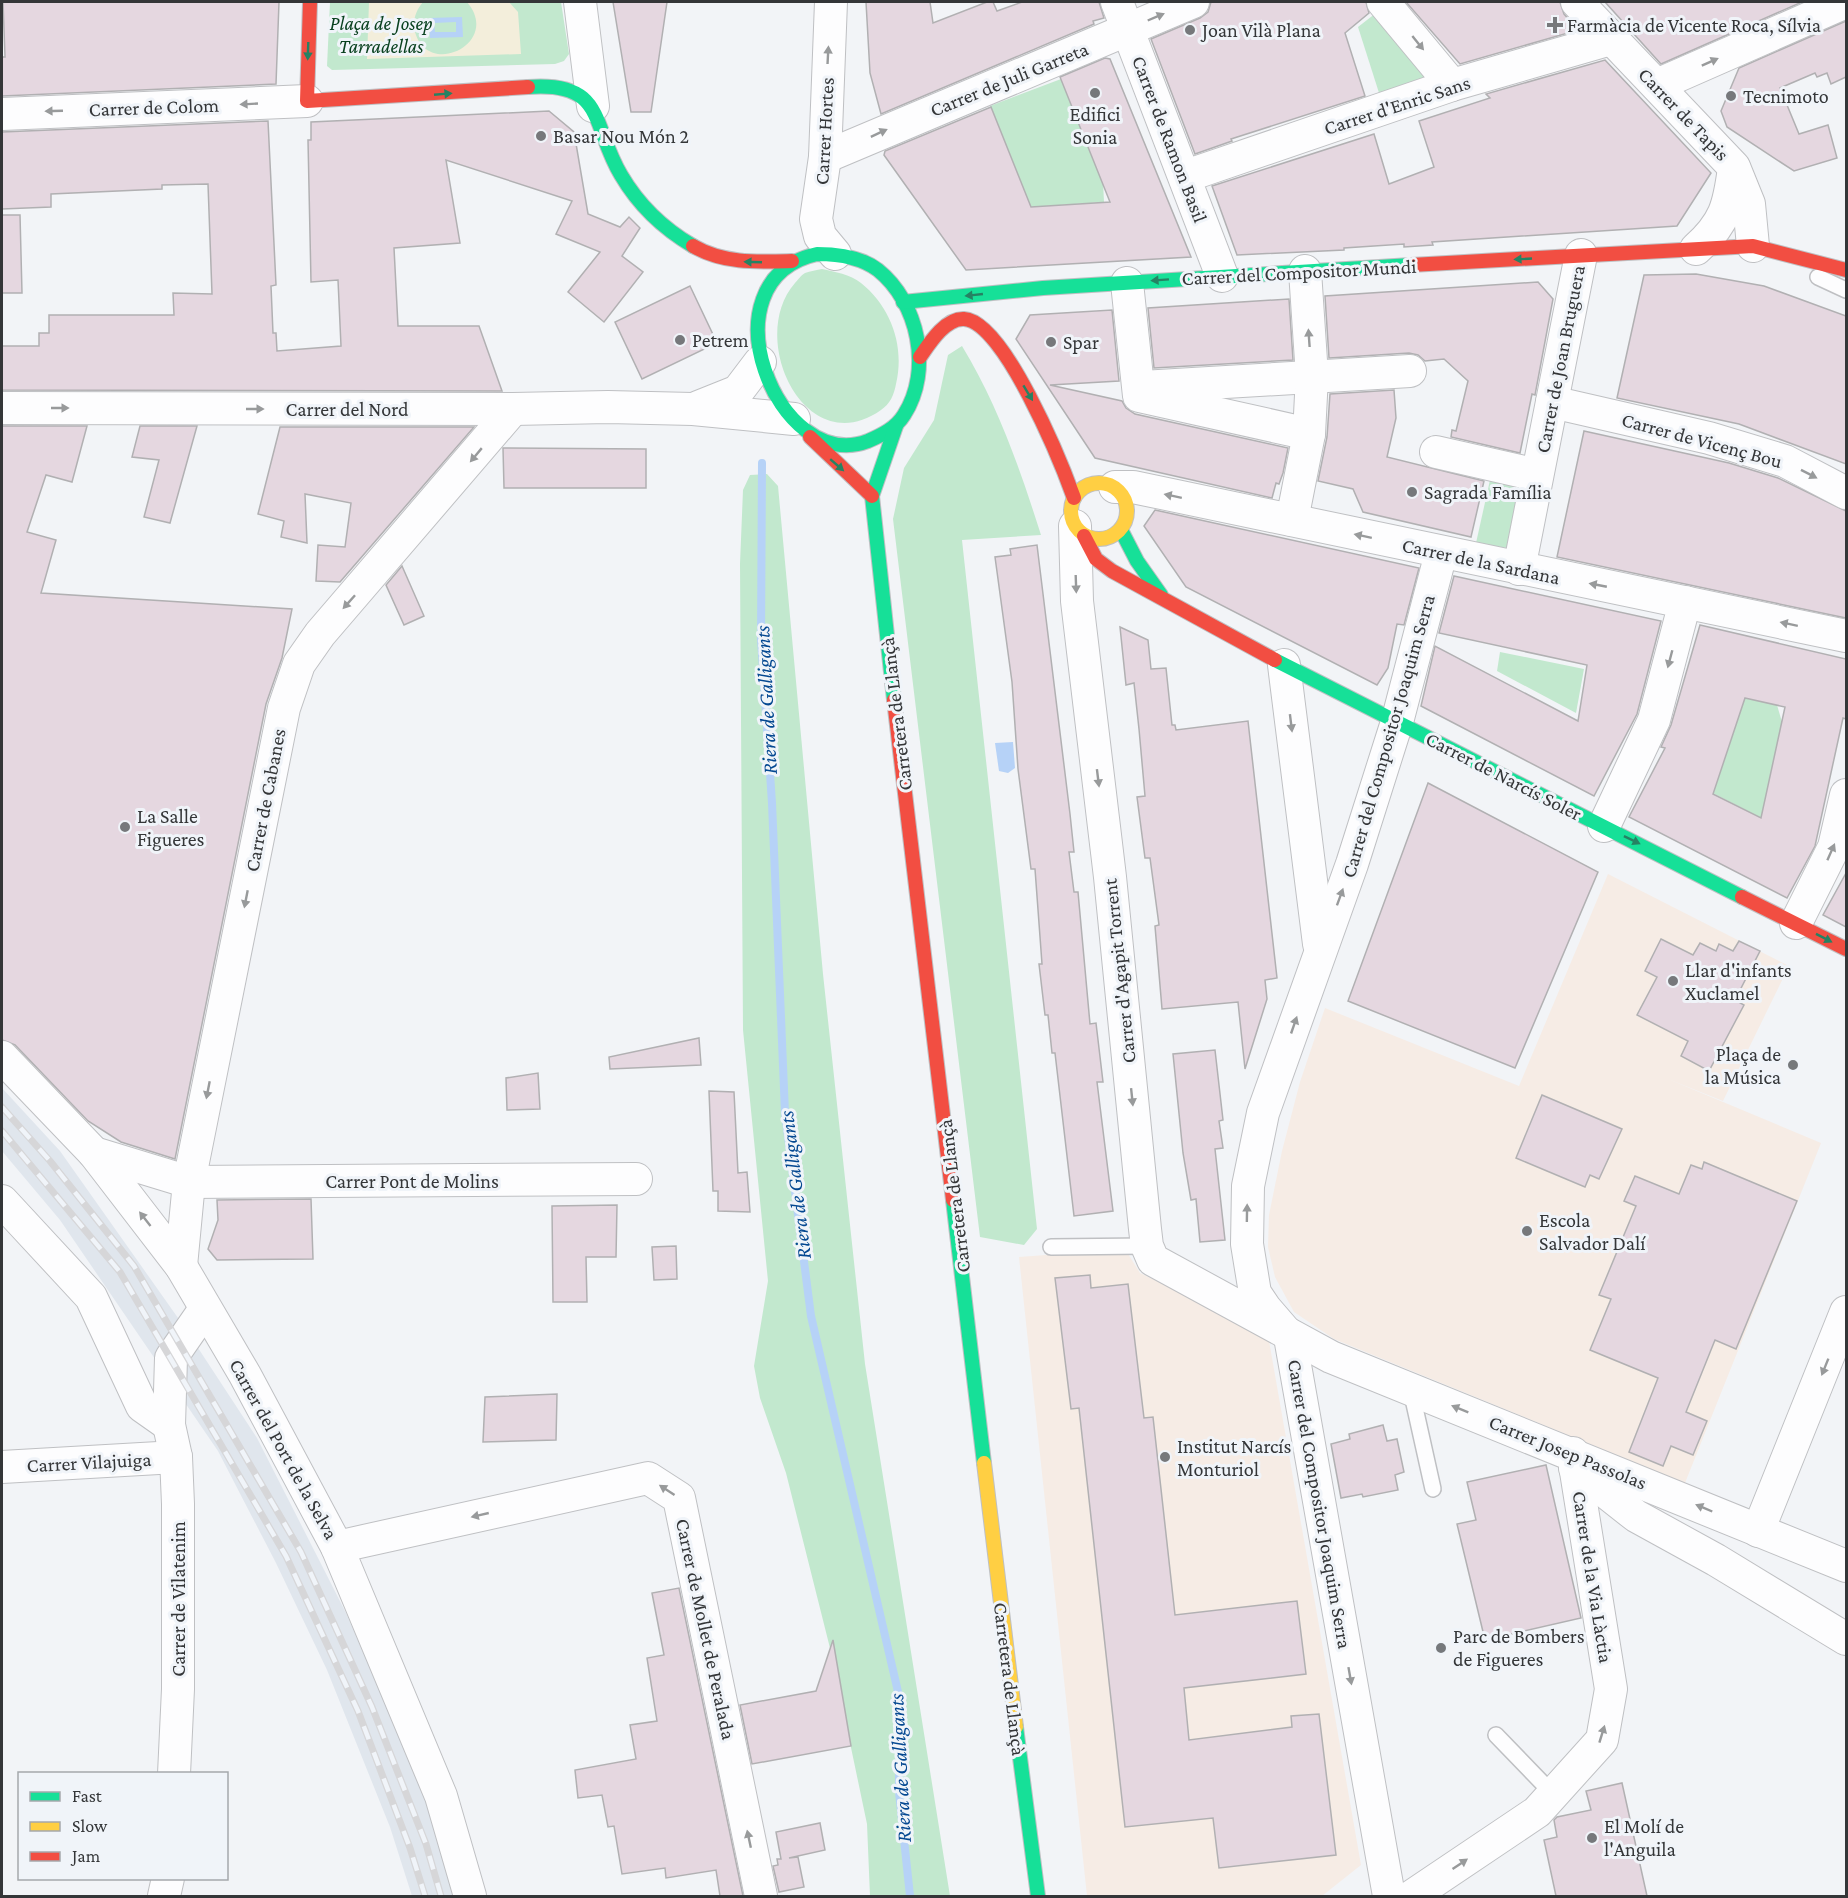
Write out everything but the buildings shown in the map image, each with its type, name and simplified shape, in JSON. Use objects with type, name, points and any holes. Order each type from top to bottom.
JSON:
[{"type":"street","points":[[310,2],[307,101],[385,98],[553,85],[568,89],[593,105]]},
{"type":"street","points":[[580,2],[593,105],[613,161],[652,215],[690,243],[715,256],[744,262],[792,261],[817,254],[835,254],[862,262],[878,270],[903,302],[911,317],[920,357],[918,381],[912,399],[896,426],[860,444],[844,445],[800,425]]},
{"type":"street","name":"Carrer Hortes","points":[[831,2],[825,156],[816,219],[820,236],[835,254]]},
{"type":"street","name":"Carrer de Juli Garreta","points":[[825,156],[1122,16],[1193,2]]},
{"type":"street","points":[[1383,2],[1452,85]]},
{"type":"street","name":"Carrer de Tapis","points":[[1577,2],[1734,167],[1749,204],[1753,246]]},
{"type":"street","points":[[1657,85],[1846,2]]},
{"type":"street","name":"Carrer de Ramon Basil","points":[[1122,16],[1186,176],[1222,276]]},
{"type":"street","name":"Carrer d'Enric Sans","points":[[1186,176],[1452,85],[1611,39]]},
{"type":"street","points":[[553,85],[567,77],[579,63],[586,42]]},
{"type":"street","name":"Carrer de Colom","points":[[2,114],[307,101]]},
{"type":"street","points":[[1696,249],[1715,232],[1730,204],[1734,167]]},
{"type":"street","points":[[1696,249],[1753,246],[1846,270]]},
{"type":"street","name":"Carrer del Compositor Mundi","points":[[903,302],[1032,289],[1222,276],[1696,249]]},
{"type":"street","name":"Carrer de Joan Bruguera","points":[[1519,569],[1581,255]]},
{"type":"street","points":[[715,256],[730,273]]},
{"type":"street","points":[[792,261],[767,289],[758,316],[760,362],[771,391],[820,449],[872,496]]},
{"type":"street","points":[[1292,520],[1310,434],[1312,375],[1305,272]]},
{"type":"street","points":[[1127,283],[1139,396],[1310,434]]},
{"type":"street","points":[[1016,302],[1032,289]]},
{"type":"street","points":[[751,301],[758,316]]},
{"type":"street","name":"Carrer de Narcís Soler","points":[[920,357],[940,331],[957,321],[967,319],[979,325],[996,345],[1030,396],[1065,469],[1078,520],[1096,559],[1112,572],[1284,665],[1846,949]]},
{"type":"street","points":[[996,345],[1001,328]]},
{"type":"street","name":"Carrer del Nord","points":[[693,409],[738,391],[760,362]]},
{"type":"street","points":[[1138,387],[1410,371]]},
{"type":"street","name":"Carrer de Vicenç Bou","points":[[1552,402],[1709,438],[1785,461],[1846,493]]},
{"type":"street","name":"Carrer del Nord","points":[[2,408],[523,409],[608,407],[693,409],[800,425]]},
{"type":"street","name":"Carrer de Cabanes","points":[[181,1266],[189,1182],[284,708],[298,664],[320,634],[523,409]]},
{"type":"street","name":"Carretera de Llançà","points":[[896,426],[872,496],[1006,1654],[1038,1896]]},
{"type":"street","points":[[1436,452],[1537,475]]},
{"type":"street","points":[[1092,484],[1108,484],[1115,487],[1125,499],[1128,515],[1121,530],[1104,539],[1078,520],[1085,487],[1092,484]]},
{"type":"street","name":"Carrer de la Sardana","points":[[1115,487],[1133,487],[1846,636]]},
{"type":"street","name":"Carrer d'Agapit Torrent","points":[[1078,520],[1077,601],[1110,878],[1147,1246]]},
{"type":"street","name":"Carrer de Narcís Soler","points":[[1121,530],[1154,588],[1164,599]]},
{"type":"street","name":"Carrer del Compositor Joaquim Serra","points":[[1389,1896],[1290,1336],[1260,1300],[1250,1271],[1247,1244],[1248,1186],[1263,1113],[1352,864],[1397,722],[1441,553]]},
{"type":"street","points":[[1604,826],[1654,720],[1685,602]]},
{"type":"street","name":"Carrer del Compositor Joaquim Serra","points":[[1284,665],[1320,952]]},
{"type":"street","points":[[1796,924],[1834,847],[1846,795]]},
{"type":"street","name":"Carrer del Port de la Selva","points":[[2,1057],[94,1153],[181,1266],[245,1375],[337,1547],[441,1796],[470,1896]]},
{"type":"street","name":"Carrer Pont de Molins","points":[[94,1153],[189,1182],[636,1179]]},
{"type":"street","points":[[2,1201],[91,1297],[142,1406],[169,1425]]},
{"type":"street","points":[[1147,1246],[1153,1260],[1290,1336]]},
{"type":"street","points":[[1208,1290],[1234,1286],[1250,1271]]},
{"type":"street","name":"Carrer de Vilatenim","points":[[174,1772],[178,1689],[177,1457],[169,1425],[171,1358],[205,1309]]},
{"type":"street","points":[[1758,1530],[1846,1312]]},
{"type":"street","name":"Carrer Josep Passolas","points":[[1290,1336],[1331,1357],[1411,1389],[1574,1461],[1758,1530],[1846,1566]]},
{"type":"street","points":[[1298,1381],[1331,1357]]},
{"type":"street","name":"Carrer Vilajuiga","points":[[2,1467],[177,1457]]},
{"type":"street","points":[[1574,1461],[1636,1516],[1716,1560],[1846,1639]]},
{"type":"street","name":"Carrer de la Via Làctia","points":[[1412,1896],[1537,1812],[1602,1740],[1611,1689],[1574,1461]]},
{"type":"street","name":"Carrer de Mollet de Peralada","points":[[337,1547],[648,1478],[679,1498],[761,1896]]},
{"type":"street","points":[[164,1896],[168,1880]]},
{"type":"lane","points":[[1753,246],[1846,290]]},
{"type":"lane","points":[[1051,1247],[1147,1246]]},
{"type":"lane","points":[[1411,1389],[1432,1489]]},
{"type":"lane","points":[[1496,1736],[1553,1794]]},
{"type":"shaded area","name":"Escola Salvador Dalí","points":[[1608,874],[1789,966],[1723,1101],[1668,1079],[1821,1143],[1685,1483],[1334,1339],[1294,1312],[1275,1277],[1268,1247],[1269,1215],[1282,1151],[1300,1082],[1325,1008],[1519,1086]]},
{"type":"shaded area","points":[[2,1088],[60,1151],[183,1325],[257,1438],[346,1613],[427,1798],[457,1896],[412,1896],[390,1827],[327,1670],[276,1563],[218,1451],[60,1220],[2,1151]]},
{"type":"shaded area","name":"Institut Narcís Monturiol","points":[[1125,1249],[1140,1273],[1268,1335],[1361,1865],[1322,1896],[1087,1896],[1019,1257]]},
{"type":"green space","name":"Plaça de Josep Tarradellas","points":[[330,2],[561,2],[569,54],[564,61],[555,64],[332,70],[327,66]]},
{"type":"green space","points":[[1376,13],[1432,79],[1380,96],[1358,27]]},
{"type":"green space","points":[[1061,79],[1103,182],[1104,202],[1031,207],[990,106]]},
{"type":"green space","points":[[822,269],[852,277],[861,283],[888,315],[897,342],[898,370],[891,399],[881,410],[854,422],[829,420],[808,408],[792,387],[781,362],[777,334],[782,307],[802,275]]},
{"type":"green space","points":[[962,346],[997,414],[1041,535],[962,540],[1037,1229],[1024,1245],[980,1237],[893,519],[904,468],[934,420],[948,355]]},
{"type":"green space","points":[[767,474],[778,486],[823,974],[865,1364],[950,1896],[870,1896],[867,1824],[831,1652],[786,1473],[760,1398],[754,1366],[768,1281],[743,1030],[740,564],[743,490],[750,475]]},
{"type":"green space","points":[[1490,480],[1519,486],[1507,548],[1476,543]]},
{"type":"green space","points":[[1500,652],[1584,669],[1576,713],[1497,671]]},
{"type":"green space","points":[[1745,698],[1777,705],[1782,722],[1761,818],[1709,791]]},
{"type":"sand","points":[[369,2],[423,2],[415,16],[415,32],[422,46],[434,53],[446,54],[459,50],[469,42],[475,31],[475,17],[467,2],[509,2],[518,12],[521,54],[367,59]]},
{"type":"water","points":[[462,17],[463,37],[430,38],[429,18]],"holes":[[[456,22],[456,32],[435,32],[434,23]]]},
{"type":"water","points":[[1013,742],[1015,768],[1008,773],[999,771],[995,743]]},
{"type":"waterway","name":"Riera de Galligants","points":[[762,463],[761,639],[772,803],[785,1113],[811,1316],[899,1696],[899,1792],[910,1896]]},
{"type":"railway","points":[[2,1107],[50,1161],[134,1266],[301,1552],[372,1707],[426,1844],[441,1896]]},
{"type":"railway","points":[[2,1131],[120,1272],[286,1556],[358,1711],[410,1848],[425,1896]]},
{"type":"traffic: fast","points":[[528,87],[553,87],[571,91],[584,99],[599,124],[621,175],[635,196],[662,224],[693,246]]},
{"type":"traffic: fast","points":[[817,254],[849,257],[878,270],[903,300],[917,338],[918,378],[913,397],[897,424],[868,441],[835,444],[806,430],[781,404],[765,370],[758,334],[763,299],[782,271],[817,254]]},
{"type":"traffic: fast","points":[[903,302],[1043,288],[1411,265]]},
{"type":"traffic: fast","points":[[894,700],[872,496],[896,426]]},
{"type":"traffic: fast","points":[[1121,530],[1137,561],[1161,595]]},
{"type":"traffic: fast","points":[[1275,660],[1742,897]]},
{"type":"traffic: fast","points":[[953,1200],[984,1463]]},
{"type":"traffic: fast","points":[[1016,1727],[1038,1896]]},
{"type":"traffic: slow","points":[[1093,483],[1105,483],[1115,487],[1123,495],[1127,511],[1123,527],[1115,535],[1105,539],[1093,539],[1083,535],[1075,527],[1071,517],[1071,505],[1075,495],[1083,487],[1093,483]]},
{"type":"traffic: slow","points":[[984,1463],[1016,1727]]},
{"type":"traffic: jam","points":[[310,2],[307,101],[528,87]]},
{"type":"traffic: jam","points":[[693,246],[717,256],[741,261],[792,261]]},
{"type":"traffic: jam","points":[[1411,265],[1753,246],[1846,270]]},
{"type":"traffic: jam","points":[[920,357],[938,333],[950,323],[964,319],[980,326],[996,343],[1013,367],[1029,396],[1057,455],[1074,498]]},
{"type":"traffic: jam","points":[[810,437],[872,496]]},
{"type":"traffic: jam","points":[[1084,536],[1096,559],[1112,571],[1275,660]]},
{"type":"traffic: jam","points":[[894,700],[953,1200]]},
{"type":"traffic: jam","points":[[1742,897],[1846,949]]},
{"type":"place","name":"Farmàcia de Vicente Roca, Sílvia","points":[[1555,25]]},
{"type":"place","name":"Joan Vilà Plana","points":[[1190,30]]},
{"type":"place","name":"Edifici Sonia","points":[[1095,93]]},
{"type":"place","name":"Tecnimoto","points":[[1731,96]]},
{"type":"place","name":"Basar Nou Món 2","points":[[541,136]]},
{"type":"place","name":"Petrem","points":[[680,340]]},
{"type":"place","name":"Spar","points":[[1051,342]]},
{"type":"place","name":"Sagrada Família","points":[[1412,492]]},
{"type":"place","name":"La Salle Figueres","points":[[125,827]]},
{"type":"place","name":"Llar d'infants Xuclamel","points":[[1673,981]]},
{"type":"place","name":"Plaça de la Música","points":[[1793,1065]]},
{"type":"place","name":"Escola Salvador Dalí","points":[[1527,1231]]},
{"type":"place","name":"Institut Narcís Monturiol","points":[[1165,1457]]},
{"type":"place","name":"Parc de Bombers de Figueres","points":[[1441,1648]]},
{"type":"place","name":"El Molí de l'Anguila","points":[[1592,1838]]}]
